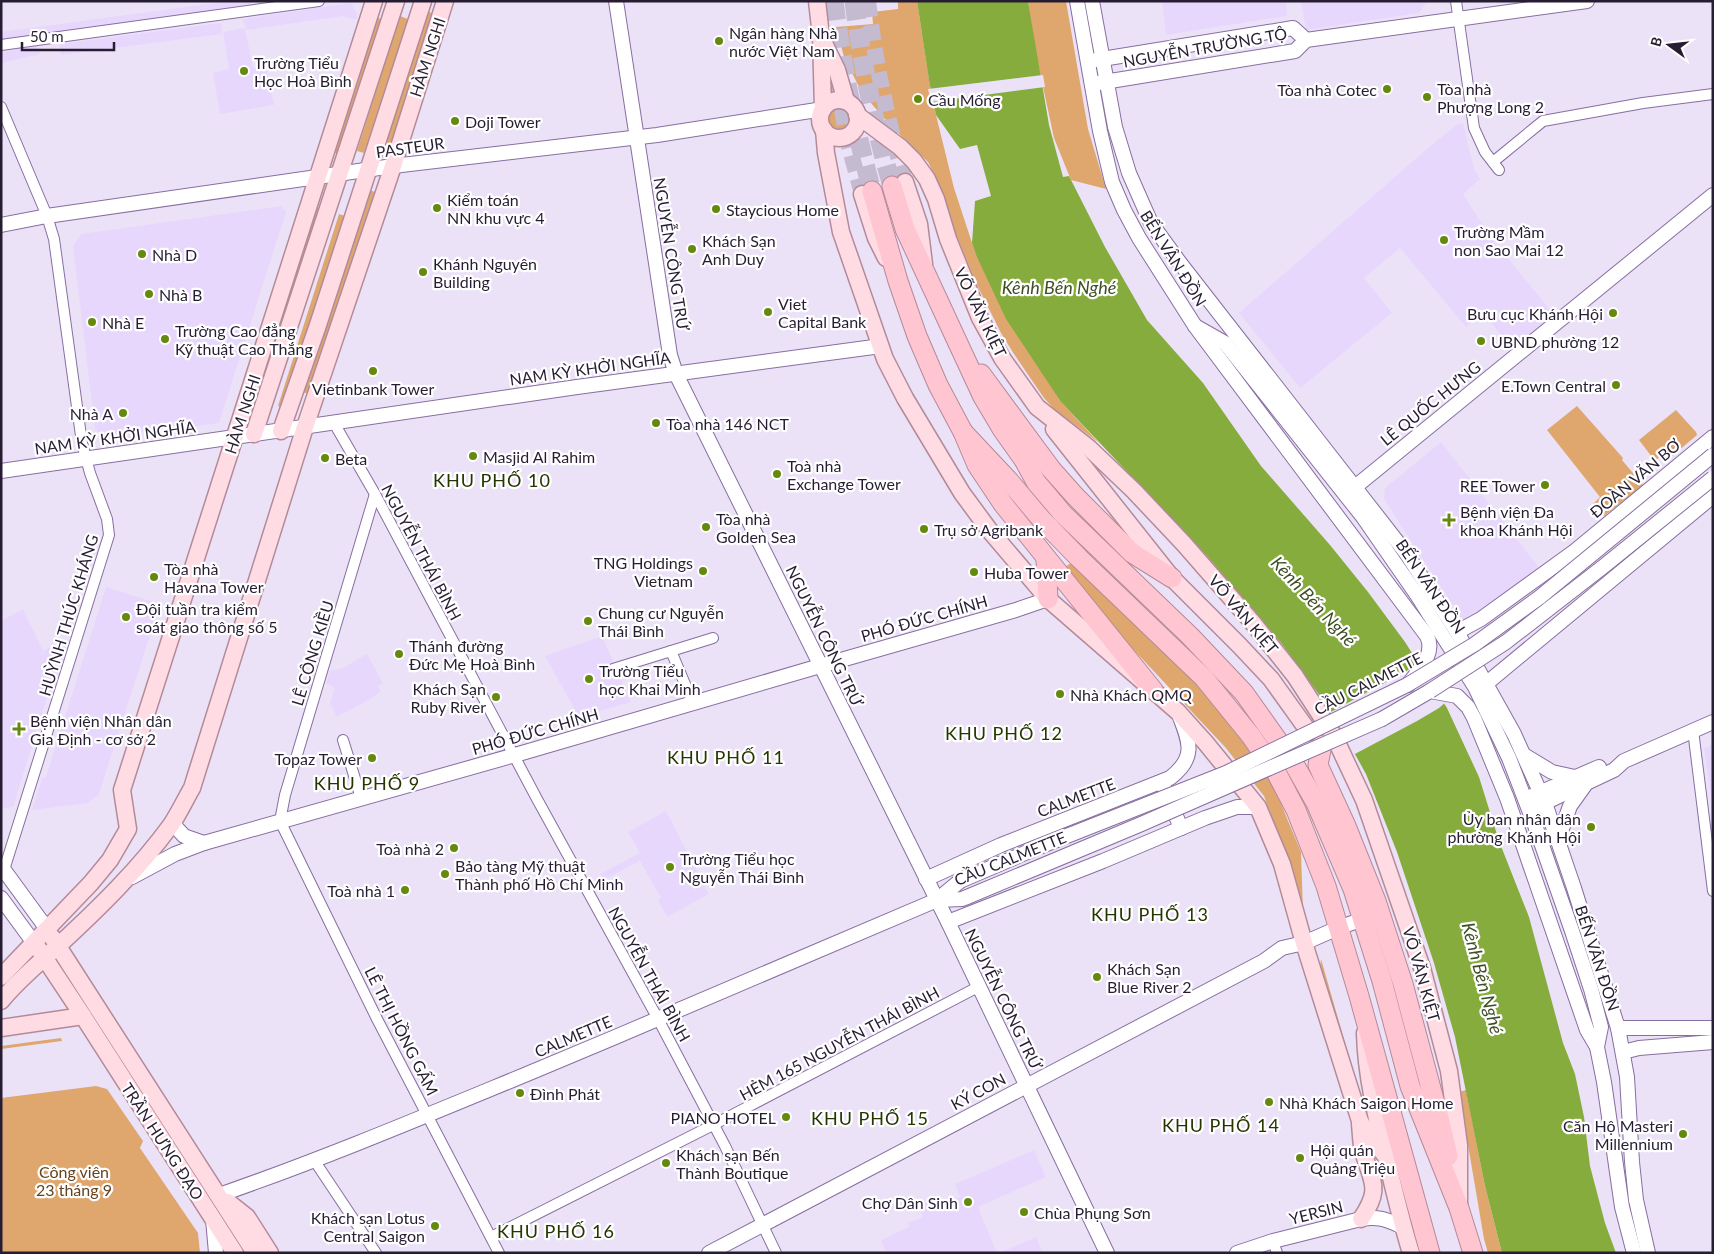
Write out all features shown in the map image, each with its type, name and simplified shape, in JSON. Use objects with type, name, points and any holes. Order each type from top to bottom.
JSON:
[{"type":"highway","points":[[898,184],[905,229],[960,347],[1075,496],[1132,553],[1172,578]]},
{"type":"highway","points":[[867,193],[917,336],[938,385],[963,432],[977,465],[989,485],[1046,560],[1154,690]]},
{"type":"highway","name":"VÕ VĂN KIỆT","points":[[960,347],[983,397],[1036,482],[1063,514],[1211,657],[1244,693],[1293,762],[1316,803],[1353,889],[1382,981],[1410,1086],[1459,1208],[1473,1253]]},
{"type":"highway","points":[[963,432],[1073,552],[1204,678],[1276,772],[1296,810],[1326,886],[1365,1017],[1430,1253]]},
{"type":"highway","points":[[1046,560],[1048,599]]},
{"type":"highway","points":[[1316,738],[1318,765],[1346,826],[1376,901],[1403,984],[1440,1122],[1459,1208]]},
{"type":"main road","name":"HÀM NGHI","points":[[47,929],[110,860],[128,829],[122,790],[374,1]]},
{"type":"main road","name":"HÀM NGHI","points":[[254,434],[396,1]]},
{"type":"main road","name":"HÀM NGHI","points":[[280,431],[318,325],[423,1]]},
{"type":"main road","name":"HÀM NGHI","points":[[1,1001],[123,882],[172,823],[192,788],[305,427],[393,166],[445,1]]},
{"type":"main road","name":"NGUYỄN CÔNG TRỨ","points":[[616,1],[670,355],[676,374],[948,922],[1107,1253]]},
{"type":"main road","points":[[817,1],[821,36],[823,109],[820,119],[824,130],[826,153],[841,232],[881,346],[905,398],[962,493],[990,532],[1048,599],[1178,712],[1258,807],[1282,864],[1304,943],[1360,1122],[1362,1149],[1374,1190],[1372,1203],[1361,1218]]},
{"type":"main road","name":"BẾN VÂN ĐỒN","points":[[1077,1],[1100,131],[1112,182],[1139,238],[1195,326],[1225,343],[1363,516],[1418,595],[1475,687],[1505,749],[1528,805],[1591,989],[1601,1027],[1596,1047],[1604,1082],[1622,1207],[1634,1253]]},
{"type":"main road","name":"BẾN VÂN ĐỒN","points":[[1092,1],[1117,132],[1129,173],[1152,223],[1180,263],[1410,559],[1458,632],[1524,755],[1543,798],[1558,840],[1618,1028],[1627,1077],[1635,1191],[1648,1253]]},
{"type":"main road","name":"NGUYỄN TRƯỜNG TỘ","points":[[1092,84],[1295,52],[1306,40],[1587,1]]},
{"type":"main road","name":"NGUYỄN TRƯỜNG TỘ","points":[[1103,59],[1293,28],[1306,40]]},
{"type":"main road","points":[[821,36],[837,70],[846,102]]},
{"type":"main road","points":[[1088,62],[1103,59]]},
{"type":"main road","points":[[823,109],[834,101],[846,102],[855,109],[857,115],[856,127],[847,136],[836,137],[828,135],[824,130]]},
{"type":"main road","name":"PASTEUR","points":[[1,225],[46,216],[393,166],[636,138],[823,109]]},
{"type":"main road","name":"VÕ VĂN KIỆT","points":[[857,115],[900,147],[914,161],[927,179],[936,199],[948,239],[980,318],[1002,358],[1037,407],[1089,448],[1134,491],[1184,544],[1253,623],[1295,676],[1334,736],[1364,800],[1413,940],[1427,987],[1449,1071],[1459,1146],[1459,1208]]},
{"type":"main road","name":"LÊ QUỐC HƯNG","points":[[1355,487],[1713,195]]},
{"type":"main road","points":[[1195,326],[1427,636],[1430,644],[1428,654],[1407,685]]},
{"type":"main road","name":"NAM KỲ KHỞI NGHĨA","points":[[1,472],[85,458],[881,346]]},
{"type":"main road","points":[[235,437],[275,372]]},
{"type":"main road","points":[[1037,407],[1172,578],[1270,679],[1316,738]]},
{"type":"main road","name":"ĐOÀN VĂN BƠ","points":[[1458,632],[1482,619],[1575,551],[1713,437]]},
{"type":"main road","name":"CẦU CALMETTE","points":[[936,900],[962,899],[1139,825],[1316,738],[1475,644],[1540,597],[1713,455]]},
{"type":"main road","name":"CẦU CALMETTE","points":[[936,900],[960,881],[1039,847],[1316,738],[1382,719],[1430,691],[1506,642],[1713,478]]},
{"type":"main road","points":[[1487,683],[1713,496]]},
{"type":"main road","name":"PHÓ ĐỨC CHÍNH","points":[[123,882],[149,866],[204,843],[514,756],[1016,610],[1048,599]]},
{"type":"main road","points":[[1430,691],[1457,696],[1468,707],[1474,718],[1507,798],[1587,1030],[1596,1047]]},
{"type":"main road","name":"CALMETTE","points":[[926,879],[1001,845],[1170,778],[1186,762],[1190,750],[1187,735],[1178,712]]},
{"type":"main road","points":[[1528,805],[1581,780],[1611,761],[1624,761],[1713,722]]},
{"type":"main road","points":[[1524,755],[1552,772],[1581,780]]},
{"type":"main road","points":[[1558,840],[1581,780]]},
{"type":"main road","points":[[1162,782],[1181,828]]},
{"type":"main road","points":[[948,922],[1103,861],[1204,818],[1237,807],[1258,807]]},
{"type":"main road","points":[[172,823],[184,836],[204,843]]},
{"type":"main road","points":[[1,977],[47,929],[2,868]]},
{"type":"main road","points":[[1,898],[34,943]]},
{"type":"main road","name":"CALMETTE","points":[[218,1195],[314,1160],[427,1115],[936,900]]},
{"type":"main road","name":"KÝ CON","points":[[709,1253],[1264,961],[1285,958],[1304,943],[1363,919]]},
{"type":"main road","name":"TRẦN HƯNG ĐẠO","points":[[47,929],[256,1253]]},
{"type":"main road","name":"TRẦN HƯNG ĐẠO","points":[[34,943],[45,957],[235,1253]]},
{"type":"main road","points":[[1365,1017],[1368,1077],[1385,1154],[1411,1253]]},
{"type":"main road","points":[[1,1028],[87,1022]]},
{"type":"main road","points":[[1618,1028],[1713,1028]]},
{"type":"main road","points":[[1643,1029],[1644,1047]]},
{"type":"main road","points":[[1623,1052],[1644,1047],[1713,1042]]},
{"type":"main road","points":[[1360,1122],[1368,1135],[1385,1154]]},
{"type":"main road","name":"TRẦN HƯNG ĐẠO","points":[[218,1195],[247,1217],[270,1253]]},
{"type":"main road","name":"YERSIN","points":[[1237,1253],[1275,1247],[1361,1218],[1383,1218],[1403,1227]]},
{"type":"main road","points":[[213,1219],[216,1253]]},
{"type":"street","points":[[1,44],[319,1]]},
{"type":"street","points":[[1456,1],[1474,128],[1485,152],[1496,166],[1543,120],[1643,103],[1713,94]]},
{"type":"street","name":"HUỲNH THÚC KHÁNG","points":[[1,107],[54,239],[85,458],[107,519],[109,535],[2,868]]},
{"type":"street","name":"NGUYỄN THÁI BÌNH","points":[[334,423],[375,494],[514,756],[658,1019],[714,1125],[776,1253]]},
{"type":"street","name":"LÊ CÔNG KIỀU","points":[[280,821],[285,795],[375,494]]},
{"type":"street","points":[[613,669],[713,638]]},
{"type":"street","points":[[671,651],[693,703]]},
{"type":"street","points":[[1693,730],[1713,891]]},
{"type":"street","points":[[343,740],[362,798]]},
{"type":"street","name":"LÊ THỊ HỒNG GẤM","points":[[280,821],[377,1018],[499,1253]]},
{"type":"street","name":"HẺM 165 NGUYỄN THÁI BÌNH","points":[[491,1238],[714,1125],[978,987]]},
{"type":"street","points":[[314,1160],[376,1253]]},
{"type":"shaded area","points":[[229,1],[250,1],[251,8],[1,42],[1,32]]},
{"type":"shaded area","points":[[1162,1],[1286,1],[1287,16],[1166,35]]},
{"type":"shaded area","points":[[1301,1],[1427,1],[1419,13],[1306,30]]},
{"type":"shaded area","points":[[351,3],[357,14],[357,19],[343,16],[247,30],[242,19]]},
{"type":"shaded area","points":[[221,23],[222,34],[61,55],[59,44]]},
{"type":"shaded area","name":"Trường Tiểu Học Hoà Bình","points":[[245,28],[253,68],[266,65],[274,105],[220,114],[213,73],[229,69],[223,32]]},
{"type":"shaded area","points":[[37,44],[40,54],[1,63],[1,53]]},
{"type":"shaded area","points":[[1463,123],[1474,169],[1480,179],[1463,194],[1491,238],[1556,317],[1523,346],[1517,338],[1509,345],[1483,313],[1466,327],[1400,248],[1364,278],[1392,313],[1300,388],[1239,313],[1420,155],[1456,125]]},
{"type":"shaded area","name":"Trường Cao đẳng Kỹ thuật Cao Thắng","points":[[282,206],[286,212],[219,423],[104,437],[95,429],[73,246],[81,234]]},
{"type":"shaded area","name":"Bệnh viện Đa khoa Khánh Hội","points":[[1441,442],[1540,569],[1473,621],[1463,621],[1384,499],[1385,488]]},
{"type":"shaded area","points":[[106,587],[160,604],[99,794],[88,803],[32,810],[42,778],[46,777]]},
{"type":"shaded area","name":"Bệnh viện Nhân dân Gia Định - cơ sở 2","points":[[23,609],[43,651],[65,640],[13,807],[1,809],[1,621]]},
{"type":"shaded area","name":"Trường Tiểu học Khai Minh","points":[[602,636],[631,702],[579,717],[545,656]]},
{"type":"shaded area","points":[[367,654],[383,683],[378,686],[381,691],[337,717],[330,703],[335,688],[326,683],[330,670],[341,669]]},
{"type":"shaded area","points":[[1713,745],[1713,811],[1704,748]]},
{"type":"shaded area","name":"Trường Tiểu học Nguyễn Thái Bình","points":[[666,811],[709,894],[667,917],[658,900],[661,898],[640,861],[603,880],[600,874],[640,853],[628,832]]},
{"type":"shaded area","name":"Chợ Dân Sinh","points":[[1034,1150],[1046,1177],[978,1207],[997,1253],[886,1253],[881,1240],[909,1227],[908,1223],[923,1217],[918,1206],[935,1199],[938,1206],[960,1197],[955,1184]]},
{"type":"shaded area","points":[[1036,1237],[1043,1253],[1000,1253]]},
{"type":"green space","points":[[898,1],[917,1],[936,115],[954,188],[976,255],[1061,402],[1098,442],[1055,410],[1044,398],[1014,354],[1001,333],[976,283],[928,162],[893,128],[862,93],[844,57],[836,27],[873,24],[872,12],[898,9]]},
{"type":"green space","points":[[1028,1],[1066,1],[1088,129],[1106,189],[1071,180],[1054,138],[1036,54]]},
{"type":"green space","points":[[427,11],[434,14],[390,148],[383,146]]},
{"type":"green space","points":[[400,16],[408,19],[364,153],[357,151]]},
{"type":"green space","points":[[376,17],[383,20],[339,154],[332,152]]},
{"type":"green space","points":[[835,109],[843,109],[849,115],[849,123],[843,129],[835,129],[829,123],[829,115]]},
{"type":"green space","points":[[369,190],[375,192],[308,394],[303,392]]},
{"type":"green space","points":[[315,207],[321,209],[260,401],[254,399]]},
{"type":"green space","points":[[339,214],[345,216],[283,408],[278,406]]},
{"type":"green space","points":[[1577,406],[1623,458],[1622,460],[1643,485],[1604,516],[1593,504],[1600,497],[1547,430]]},
{"type":"green space","points":[[1676,410],[1697,435],[1665,462],[1661,456],[1655,461],[1639,440]]},
{"type":"green space","points":[[1071,563],[1194,681],[1230,721],[1274,787],[1301,852],[1303,912],[1288,860],[1264,796],[1225,747],[1116,631],[1065,567]]},
{"type":"green space","points":[[1321,959],[1360,1095],[1320,968]]},
{"type":"green space","points":[[61,1038],[62,1041],[1,1049],[1,1046]]},
{"type":"green space","name":"Công viên 23 tháng 9","points":[[96,1086],[107,1089],[143,1141],[140,1148],[198,1233],[200,1253],[1,1253],[1,1098]]},
{"type":"green space","points":[[1466,1090],[1485,1186],[1502,1253],[1488,1253],[1484,1239],[1459,1092]]},
{"type":"water","name":"Kênh Bến Nghé","points":[[917,1],[1028,1],[1049,125],[1063,177],[1069,176],[1105,247],[1147,320],[1203,383],[1261,466],[1368,592],[1405,642],[1447,708],[1479,777],[1499,841],[1529,917],[1563,1043],[1575,1074],[1584,1117],[1590,1166],[1605,1223],[1616,1253],[1502,1253],[1485,1186],[1455,1037],[1434,963],[1397,852],[1366,774],[1331,711],[1282,644],[1207,556],[1061,402],[1006,319],[972,243],[975,201],[991,196],[977,145],[960,149],[936,115]]},
{"type":"pier","points":[[1043,75],[1045,87],[931,102],[928,89]]},
{"type":"pier","points":[[1421,663],[1446,702],[1417,721],[1353,755],[1329,713]]},
{"type":"tunnel","points":[[834,1],[850,97],[872,191]]},
{"type":"tunnel","points":[[854,1],[869,94],[892,186]]},
{"type":"tunnel","points":[[868,1],[874,47],[883,92],[905,182]]},
{"type":"tunnel","points":[[837,85],[849,146],[862,194]]},
{"type":"place","name":"Ngân hàng Nhà nước Việt Nam","points":[[719,41]]},
{"type":"place","name":"Trường Tiểu Học Hoà Bình","points":[[244,71]]},
{"type":"place","name":"Tòa nhà Cotec","points":[[1387,89]]},
{"type":"place","name":"Tòa nhà Phượng Long 2","points":[[1427,97]]},
{"type":"place","name":"Cầu Mống","points":[[918,99]]},
{"type":"place","name":"Doji Tower","points":[[455,121]]},
{"type":"place","name":"Kiểm toán NN khu vực 4","points":[[437,208]]},
{"type":"place","name":"Staycious Home","points":[[716,209]]},
{"type":"place","name":"Trường Mầm non Sao Mai 12","points":[[1444,240]]},
{"type":"place","name":"Khách Sạn Anh Duy","points":[[692,249]]},
{"type":"place","name":"Nhà D","points":[[142,254]]},
{"type":"place","name":"Khánh Nguyên Building","points":[[423,272]]},
{"type":"place","name":"Nhà B","points":[[149,294]]},
{"type":"place","name":"Viet Capital Bank","points":[[768,312]]},
{"type":"place","name":"Bưu cục Khánh Hội","points":[[1613,313]]},
{"type":"place","name":"Nhà E","points":[[92,322]]},
{"type":"place","name":"Trường Cao đẳng Kỹ thuật Cao Thắng","points":[[165,339]]},
{"type":"place","name":"UBND phường 12","points":[[1481,341]]},
{"type":"place","name":"Vietinbank Tower","points":[[373,371]]},
{"type":"place","name":"E.Town Central","points":[[1616,385]]},
{"type":"place","name":"Nhà A","points":[[123,413]]},
{"type":"place","name":"Tòa nhà 146 NCT","points":[[656,423]]},
{"type":"place","name":"Masjid Al Rahim","points":[[473,456]]},
{"type":"place","name":"Beta","points":[[325,458]]},
{"type":"place","name":"Toà nhà Exchange Tower","points":[[777,474]]},
{"type":"place","name":"REE Tower","points":[[1545,485]]},
{"type":"place","name":"Bệnh viện Đa khoa Khánh Hội","points":[[1449,520]]},
{"type":"place","name":"Tòa nhà Golden Sea","points":[[706,527]]},
{"type":"place","name":"Trụ sở Agribank","points":[[924,529]]},
{"type":"place","name":"TNG Holdings Vietnam","points":[[703,571]]},
{"type":"place","name":"Huba Tower","points":[[974,572]]},
{"type":"place","name":"Tòa nhà Havana Tower","points":[[154,577]]},
{"type":"place","name":"Đội tuần tra kiểm soát giao thông số 5","points":[[126,617]]},
{"type":"place","name":"Chung cư Nguyễn Thái Bình","points":[[588,621]]},
{"type":"place","name":"Thánh đường Đức Mẹ Hoà Bình","points":[[399,654]]},
{"type":"place","name":"Trường Tiểu học Khai Minh","points":[[589,679]]},
{"type":"place","name":"Nhà Khách QMQ","points":[[1060,694]]},
{"type":"place","name":"Khách Sạn Ruby River","points":[[496,697]]},
{"type":"place","name":"Bệnh viện Nhân dân Gia Định - cơ sở 2","points":[[19,729]]},
{"type":"place","name":"Topaz Tower","points":[[372,758]]},
{"type":"place","name":"Ủy ban nhân dân phường Khánh Hội","points":[[1591,827]]},
{"type":"place","name":"Toà nhà 2","points":[[454,848]]},
{"type":"place","name":"Trường Tiểu học Nguyễn Thái Bình","points":[[670,867]]},
{"type":"place","name":"Bảo tàng Mỹ thuật Thành phố Hồ Chí Minh","points":[[445,874]]},
{"type":"place","name":"Toà nhà 1","points":[[405,890]]},
{"type":"place","name":"Khách Sạn Blue River 2","points":[[1097,977]]},
{"type":"place","name":"Đình Phát","points":[[520,1093]]},
{"type":"place","name":"Nhà Khách Saigon Home","points":[[1269,1102]]},
{"type":"place","name":"PIANO HOTEL","points":[[786,1117]]},
{"type":"place","name":"Căn Hộ Masteri Millennium","points":[[1683,1134]]},
{"type":"place","name":"Hội quán Quảng Triệu","points":[[1300,1158]]},
{"type":"place","name":"Khách sạn Bến Thành Boutique","points":[[666,1163]]},
{"type":"place","name":"Chợ Dân Sinh","points":[[968,1202]]},
{"type":"place","name":"Chùa Phụng Sơn","points":[[1024,1212]]},
{"type":"place","name":"Khách sạn Lotus Central Saigon","points":[[435,1226]]},
{"type":"district","name":"KHU PHỐ 10","points":[[492,480]]},
{"type":"district","name":"KHU PHỐ 12","points":[[1004,733]]},
{"type":"district","name":"KHU PHỐ 11","points":[[726,757]]},
{"type":"district","name":"KHU PHỐ 9","points":[[367,783]]},
{"type":"district","name":"KHU PHỐ 13","points":[[1150,914]]},
{"type":"district","name":"KHU PHỐ 15","points":[[870,1118]]},
{"type":"district","name":"KHU PHỐ 14","points":[[1221,1125]]},
{"type":"district","name":"KHU PHỐ 16","points":[[556,1231]]}]
